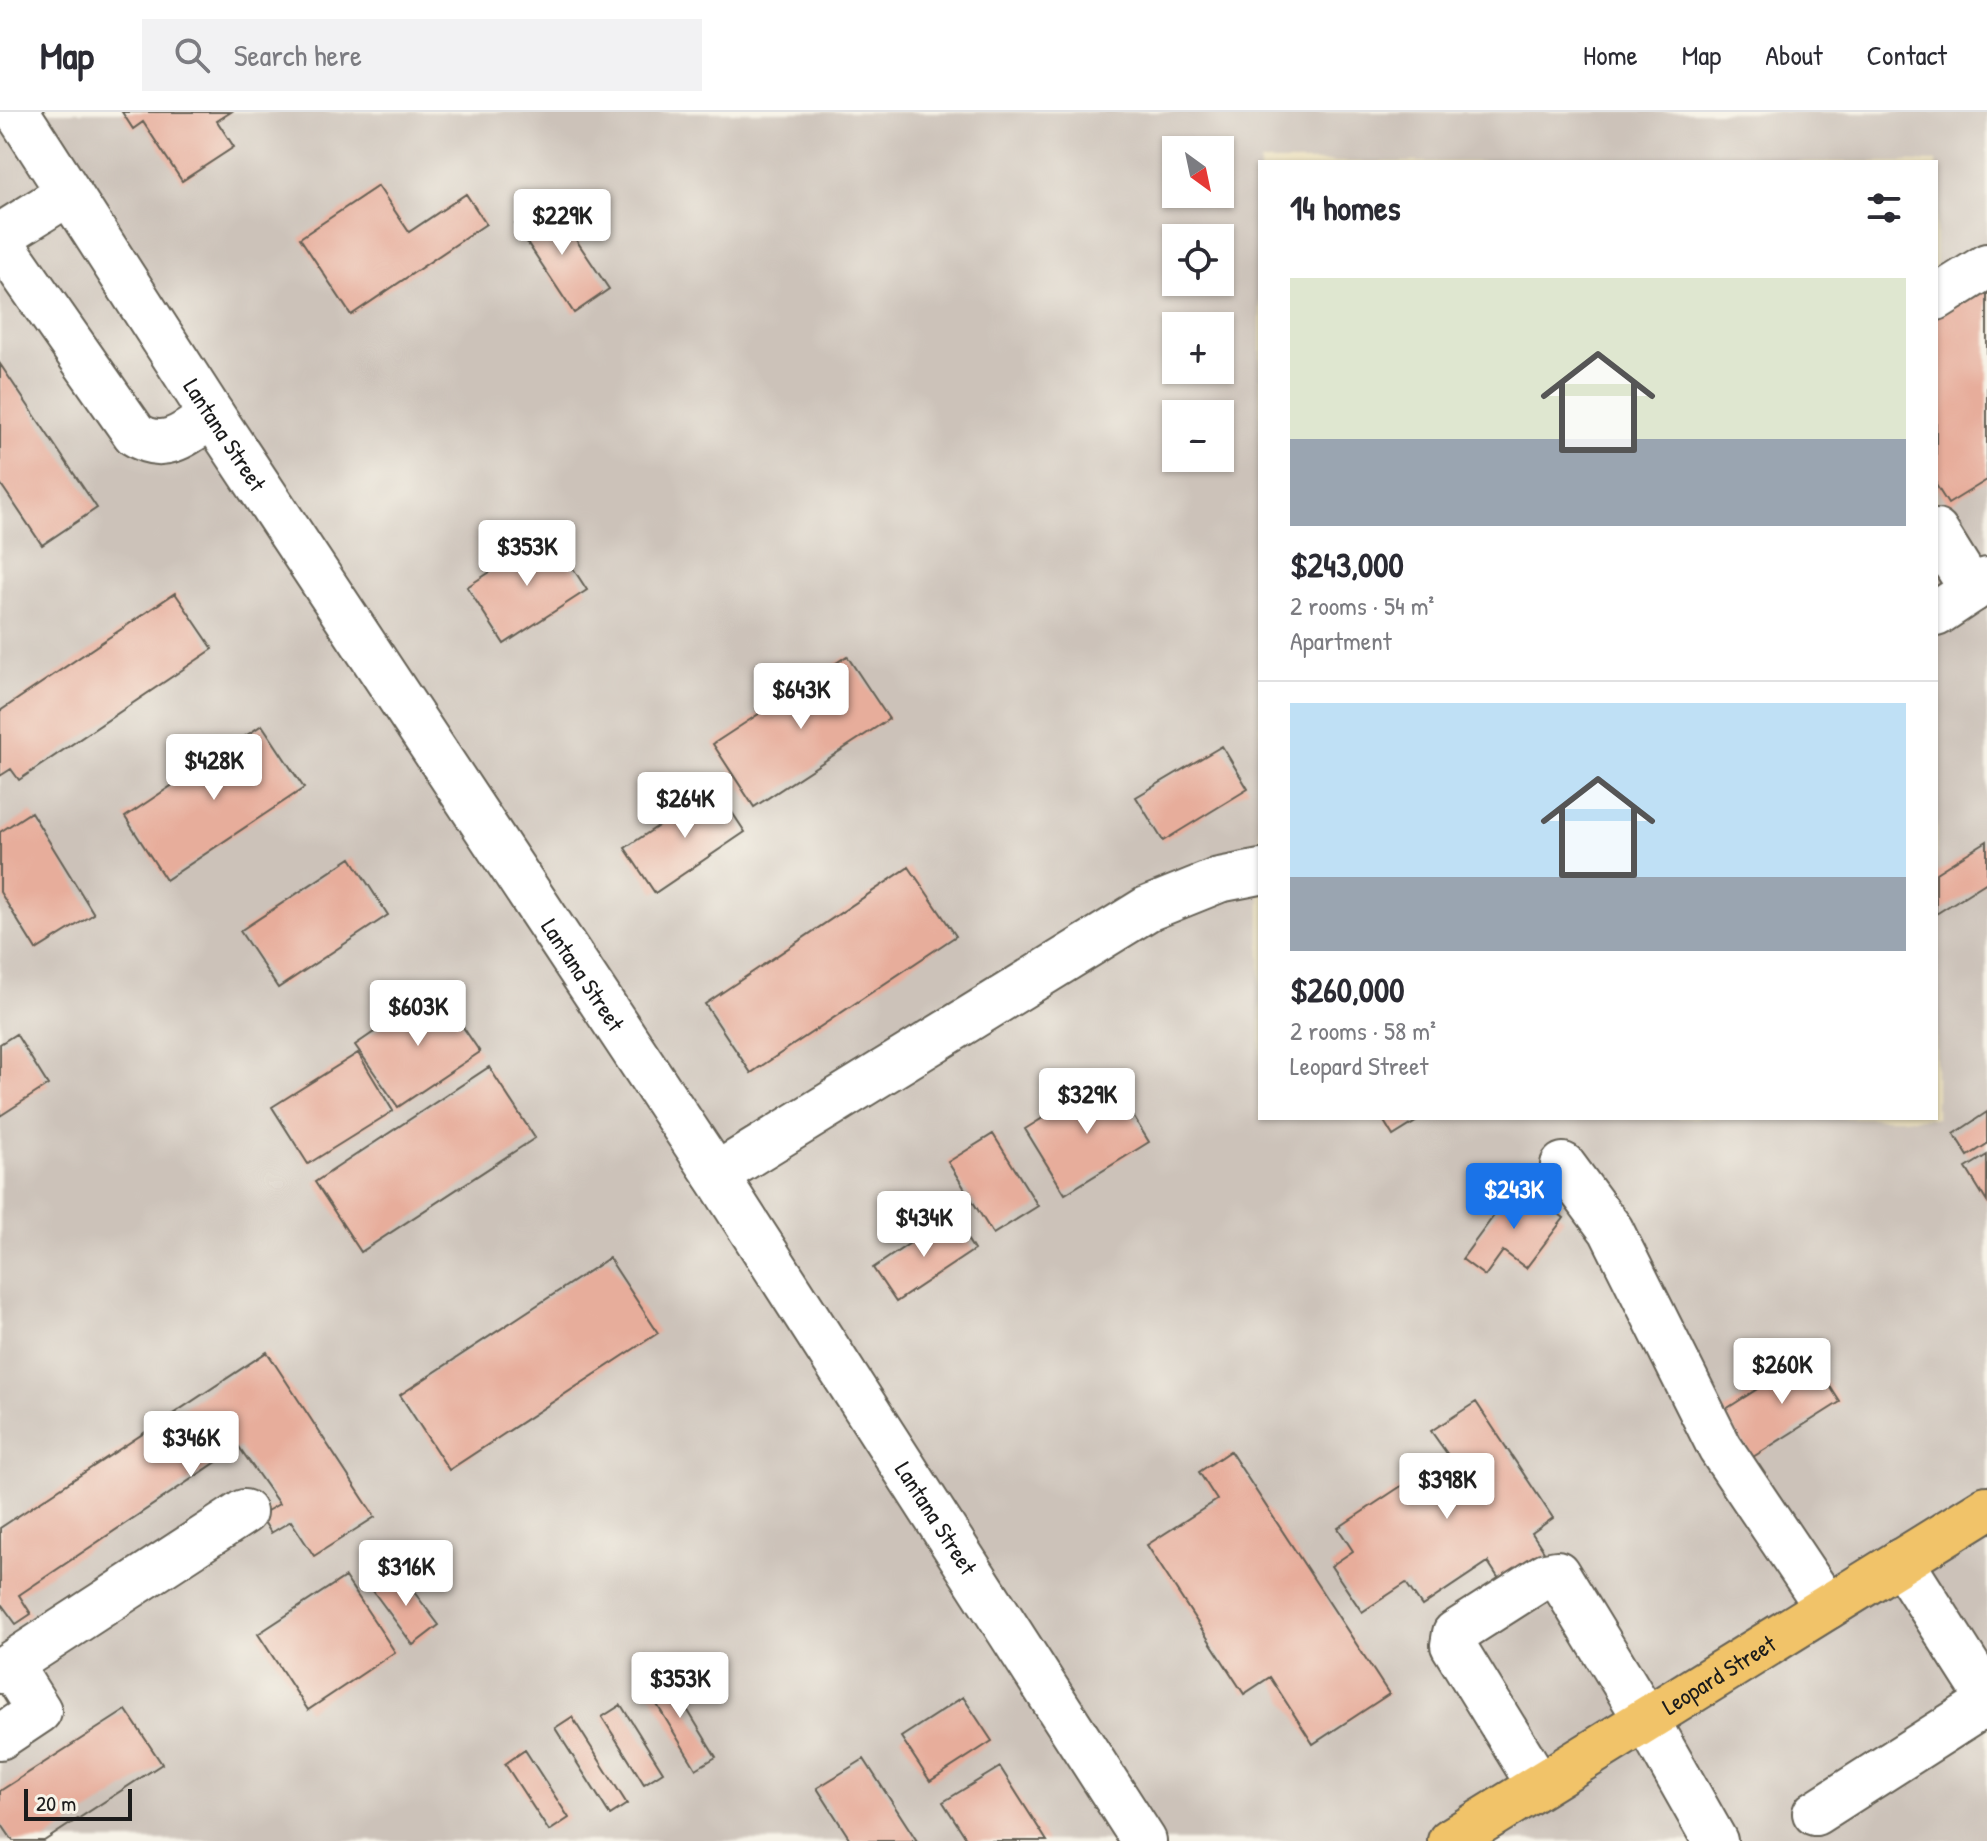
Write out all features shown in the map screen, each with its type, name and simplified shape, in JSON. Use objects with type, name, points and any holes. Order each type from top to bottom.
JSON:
[{"type":"main road","name":"Leopard Street","points":[[1452,1840],[1987,1508]]},
{"type":"street","name":"Lantana Street","points":[[17,112],[212,415],[716,1175],[1144,1841]]},
{"type":"street","points":[[69,193],[0,239],[135,434],[148,443],[178,439],[212,415]]},
{"type":"street","points":[[1938,297],[1987,266]]},
{"type":"street","points":[[1938,534],[1979,585],[1938,613]]},
{"type":"street","points":[[716,1175],[1147,909],[1219,880],[1258,872]]},
{"type":"street","points":[[1563,1165],[1611,1230],[1720,1448],[1827,1607]]},
{"type":"street","points":[[0,1737],[39,1711],[5,1668],[244,1512]]},
{"type":"street","points":[[1901,1561],[1987,1696]]},
{"type":"street","points":[[1539,1785],[1453,1645],[1455,1633],[1546,1575],[1557,1573],[1646,1719],[1700,1836]]},
{"type":"street","points":[[1815,1813],[1987,1703]]},
{"type":"shaded area","points":[[0,112],[1987,112],[1987,1841],[0,1841]]},
{"type":"building","points":[[122,112],[231,112],[217,121],[234,147],[182,181],[143,122],[133,129]]},
{"type":"building","points":[[378,186],[409,232],[466,194],[486,224],[351,315],[300,238]]},
{"type":"building","points":[[550,201],[609,289],[574,313],[515,224]]},
{"type":"building","points":[[1987,285],[1987,480],[1948,504],[1938,488],[1938,316]]},
{"type":"building","points":[[0,364],[97,508],[42,545],[0,483]]},
{"type":"building","points":[[550,533],[587,590],[504,644],[467,587]]},
{"type":"building","points":[[175,593],[213,649],[19,780],[11,769],[0,776],[0,711]]},
{"type":"building","points":[[847,656],[889,719],[754,807],[713,744]]},
{"type":"building","points":[[262,725],[304,788],[166,880],[125,817]]},
{"type":"building","points":[[1222,746],[1248,789],[1163,841],[1136,797]]},
{"type":"building","points":[[716,788],[745,832],[655,893],[625,848]]},
{"type":"building","points":[[31,812],[94,914],[36,950],[0,892],[0,832]]},
{"type":"building","points":[[1987,841],[1987,882],[1938,913],[1938,872]]},
{"type":"building","points":[[351,858],[388,915],[278,988],[240,931]]},
{"type":"building","points":[[909,867],[956,936],[751,1073],[705,1004]]},
{"type":"building","points":[[437,989],[480,1052],[398,1107],[355,1045]]},
{"type":"building","points":[[16,1034],[48,1085],[0,1116],[0,1044]]},
{"type":"building","points":[[358,1053],[393,1111],[308,1164],[272,1107]]},
{"type":"building","points":[[489,1067],[535,1138],[361,1252],[315,1182]]},
{"type":"building","points":[[1109,1077],[1149,1142],[1065,1194],[1025,1129]]},
{"type":"building","points":[[1987,1112],[1987,1144],[1968,1156],[1954,1134]]},
{"type":"building","points":[[1383,1120],[1419,1120],[1393,1136]]},
{"type":"building","points":[[993,1134],[1038,1206],[993,1234],[948,1162]]},
{"type":"building","points":[[1987,1155],[1987,1202],[1966,1168]]},
{"type":"building","points":[[1518,1183],[1564,1218],[1526,1268],[1503,1251],[1485,1276],[1462,1259]]},
{"type":"building","points":[[952,1215],[974,1250],[896,1302],[873,1268]]},
{"type":"building","points":[[609,1258],[658,1333],[449,1470],[400,1395]]},
{"type":"building","points":[[267,1352],[375,1517],[314,1556],[291,1521],[271,1533],[260,1515],[279,1504],[239,1447],[19,1595],[31,1614],[16,1624],[0,1606],[0,1528]]},
{"type":"building","points":[[1810,1355],[1840,1402],[1753,1457],[1723,1411]]},
{"type":"building","points":[[1476,1402],[1553,1518],[1532,1533],[1547,1556],[1503,1585],[1488,1562],[1422,1606],[1406,1583],[1362,1612],[1331,1566],[1353,1551],[1338,1528],[1448,1455],[1431,1431]]},
{"type":"building","points":[[1230,1451],[1389,1694],[1313,1744],[1270,1677],[1244,1694],[1147,1545],[1217,1500],[1199,1472]]},
{"type":"building","points":[[398,1571],[439,1625],[413,1645],[373,1591]]},
{"type":"building","points":[[345,1577],[395,1652],[308,1710],[258,1634]]},
{"type":"building","points":[[664,1671],[716,1757],[696,1769],[644,1683]]},
{"type":"building","points":[[963,1697],[992,1741],[930,1781],[901,1737]]},
{"type":"building","points":[[621,1705],[663,1772],[644,1784],[602,1717]]},
{"type":"building","points":[[126,1710],[162,1764],[44,1841],[13,1841],[0,1822],[0,1791]]},
{"type":"building","points":[[572,1717],[627,1804],[610,1815],[555,1728]]},
{"type":"building","points":[[525,1750],[569,1818],[549,1831],[505,1764]]},
{"type":"building","points":[[864,1759],[917,1841],[851,1841],[817,1788]]},
{"type":"building","points":[[1000,1767],[1047,1841],[968,1841],[943,1802]]}]
